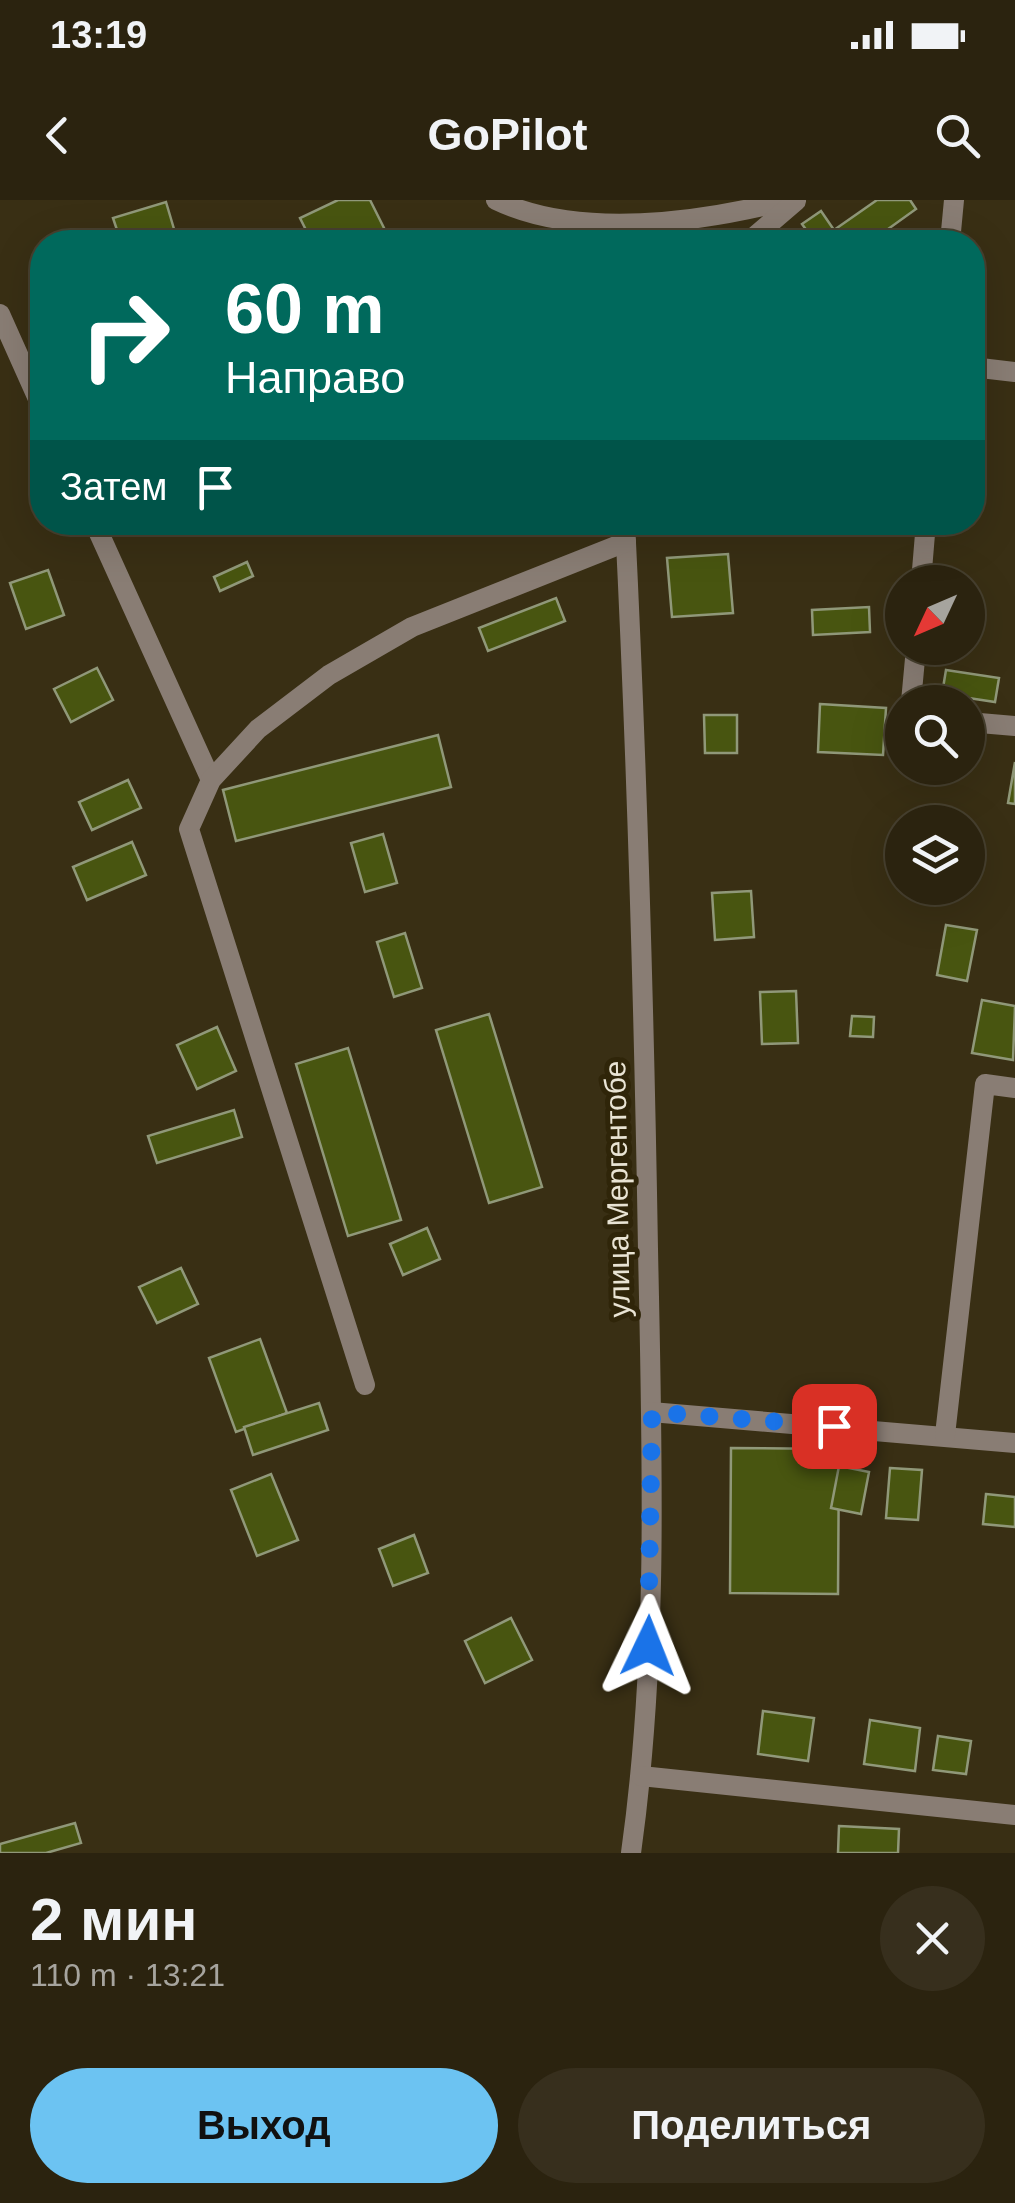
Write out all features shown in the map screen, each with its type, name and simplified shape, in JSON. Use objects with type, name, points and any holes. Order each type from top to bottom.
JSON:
[{"type":"street","points":[[496,200],[593,222],[647,222],[736,214],[788,200]]},
{"type":"street","points":[[762,230],[797,200]]},
{"type":"street","points":[[951,230],[954,200]]},
{"type":"street","points":[[0,314],[30,381]]},
{"type":"street","points":[[985,369],[1015,372]]},
{"type":"street","points":[[100,535],[211,780]]},
{"type":"street","points":[[364,1385],[189,829],[211,780],[258,729],[330,675],[412,627],[618,535]]},
{"type":"street","name":"улица Мергентобе","points":[[625,535],[643,958],[653,1488],[642,1776],[631,1853]]},
{"type":"street","points":[[922,565],[925,535]]},
{"type":"street","points":[[985,723],[1015,726]]},
{"type":"street","points":[[944,1436],[985,1084],[1015,1088]]},
{"type":"street","points":[[652,1412],[1015,1442]]},
{"type":"street","points":[[642,1776],[1015,1814]]},
{"type":"building","points":[[338,200],[370,200],[385,230],[306,230],[300,218]]},
{"type":"building","points":[[877,200],[910,200],[916,209],[887,230],[834,230]]},
{"type":"building","points":[[166,202],[174,229],[117,230],[113,218]]},
{"type":"building","points":[[821,211],[834,230],[806,230],[802,224]]},
{"type":"building","points":[[728,554],[733,613],[672,617],[667,558]]},
{"type":"building","points":[[247,562],[253,576],[220,591],[214,577]]},
{"type":"building","points":[[48,570],[64,615],[26,629],[10,583]]},
{"type":"building","points":[[556,598],[565,621],[488,651],[479,628]]},
{"type":"building","points":[[869,607],[870,632],[813,635],[812,610]]},
{"type":"building","points":[[97,668],[113,700],[71,722],[54,689]]},
{"type":"building","points":[[946,670],[999,678],[995,702],[985,700],[985,685],[944,685]]},
{"type":"building","points":[[820,704],[885,708],[883,755],[818,752]]},
{"type":"building","points":[[704,715],[737,715],[737,753],[705,753]]},
{"type":"building","points":[[438,735],[451,787],[236,841],[223,790]]},
{"type":"building","points":[[1015,762],[1015,804],[1008,803]]},
{"type":"building","points":[[128,780],[141,808],[92,830],[79,802]]},
{"type":"building","points":[[383,834],[397,883],[365,892],[351,843]]},
{"type":"building","points":[[132,842],[146,875],[87,900],[73,867]]},
{"type":"building","points":[[751,891],[754,937],[715,940],[712,893]]},
{"type":"building","points":[[946,925],[977,930],[967,981],[937,975]]},
{"type":"building","points":[[405,933],[422,988],[394,997],[377,942]]},
{"type":"building","points":[[796,991],[798,1043],[762,1044],[760,992]]},
{"type":"building","points":[[982,1000],[1015,1006],[1013,1060],[972,1053]]},
{"type":"building","points":[[489,1014],[542,1187],[489,1203],[436,1030]]},
{"type":"building","points":[[852,1016],[874,1017],[873,1037],[850,1036]]},
{"type":"building","points":[[217,1027],[236,1071],[197,1089],[177,1045]]},
{"type":"building","points":[[348,1048],[401,1220],[348,1236],[296,1064]]},
{"type":"building","points":[[234,1110],[242,1137],[157,1163],[148,1136]]},
{"type":"building","points":[[427,1228],[440,1259],[403,1275],[390,1244]]},
{"type":"building","points":[[181,1268],[198,1304],[157,1323],[139,1287]]},
{"type":"building","points":[[260,1339],[287,1413],[236,1432],[209,1358]]},
{"type":"building","points":[[319,1403],[328,1430],[253,1455],[244,1427]]},
{"type":"building","points":[[731,1448],[839,1449],[838,1594],[730,1593]]},
{"type":"building","points":[[839,1466],[869,1472],[861,1514],[831,1508]]},
{"type":"building","points":[[890,1468],[922,1470],[918,1520],[886,1518]]},
{"type":"building","points":[[271,1474],[298,1540],[257,1556],[231,1490]]},
{"type":"building","points":[[986,1494],[1015,1497],[1015,1527],[983,1524]]},
{"type":"building","points":[[414,1535],[428,1573],[393,1586],[379,1549]]},
{"type":"building","points":[[511,1618],[532,1660],[485,1683],[465,1641]]},
{"type":"building","points":[[763,1711],[814,1718],[808,1761],[758,1754]]},
{"type":"building","points":[[870,1720],[920,1728],[915,1771],[864,1764]]},
{"type":"building","points":[[938,1736],[971,1741],[966,1774],[933,1770]]},
{"type":"building","points":[[75,1823],[81,1843],[46,1853],[0,1853],[0,1844]]},
{"type":"building","points":[[839,1826],[899,1829],[898,1853],[838,1853]]},
{"type":"route","points":[[648,1646],[652,1412],[834,1426]]}]
